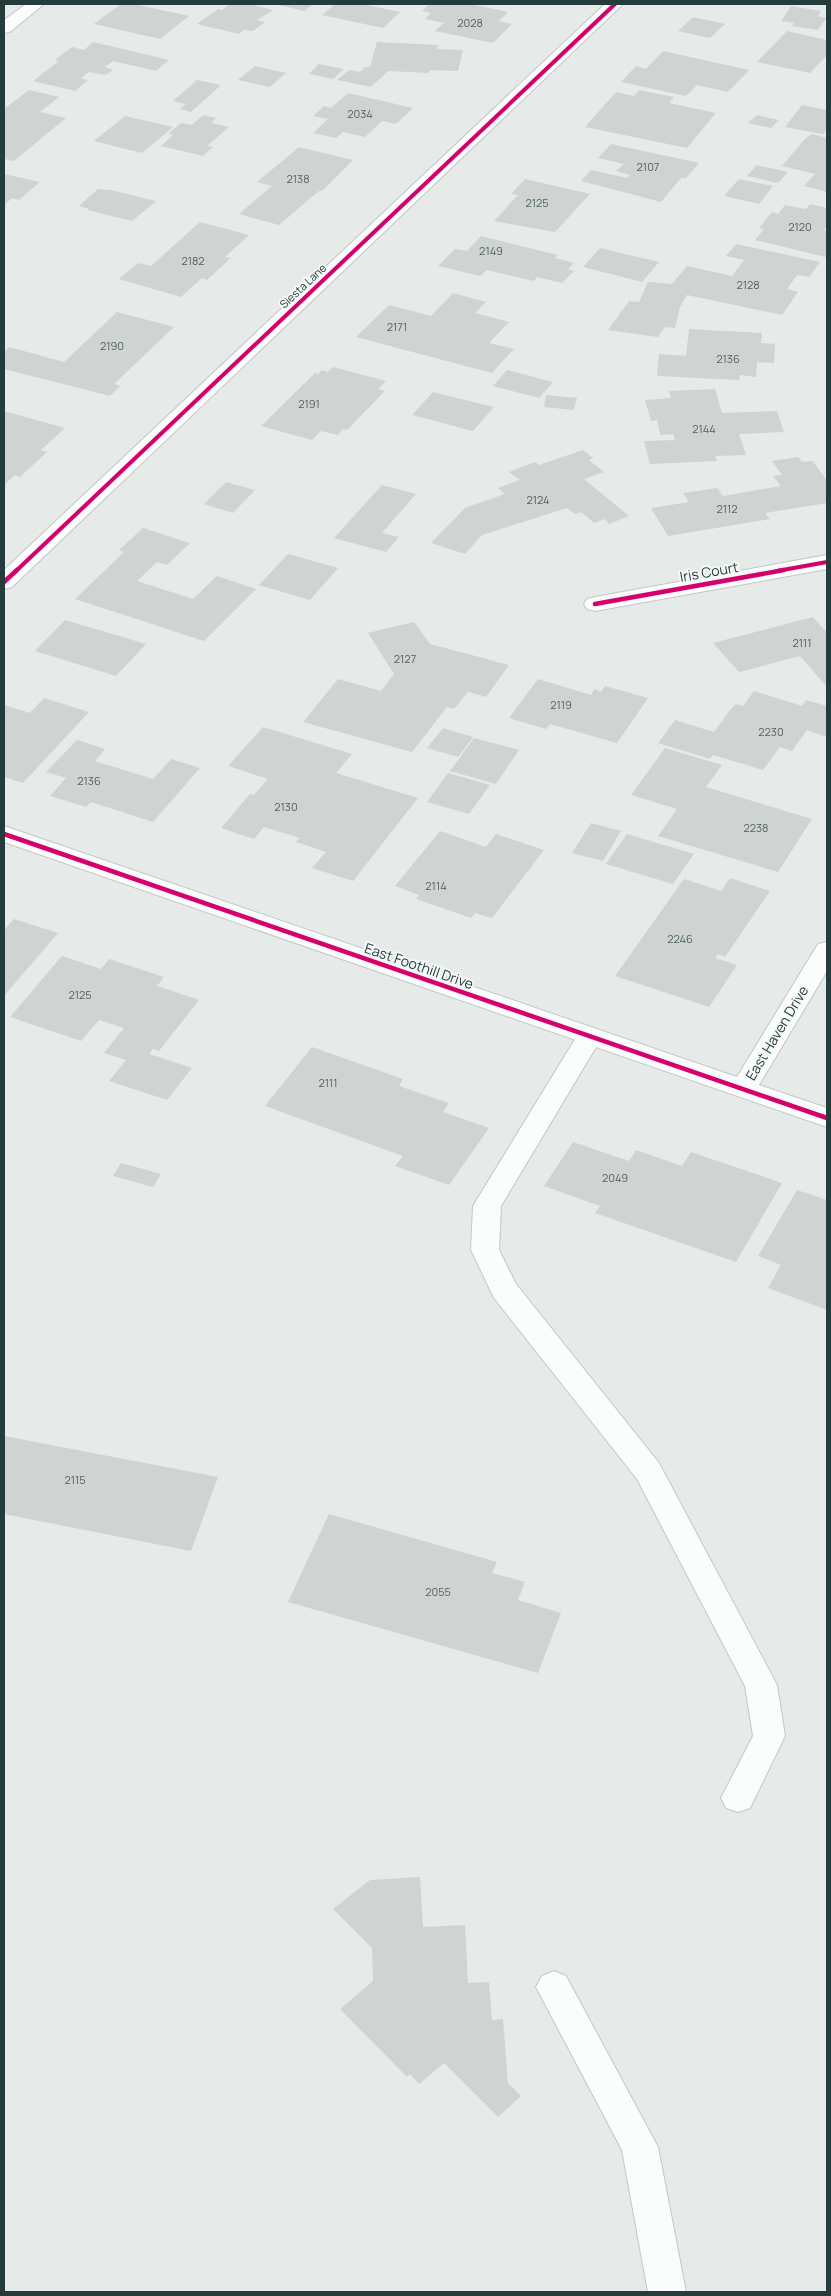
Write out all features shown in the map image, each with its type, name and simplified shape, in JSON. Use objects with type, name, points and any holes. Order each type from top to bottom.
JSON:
[{"type":"street","points":[[4,28],[36,4]]},
{"type":"street","name":"Siesta Lane","points":[[4,582],[616,4]]},
{"type":"street","name":"Iris Court","points":[[595,604],[827,562]]},
{"type":"street","name":"East Foothill Drive","points":[[4,834],[827,1118]]},
{"type":"street","name":"East Haven Drive","points":[[743,1089],[827,950]]},
{"type":"street","points":[[589,1037],[487,1206],[485,1250],[504,1290],[648,1472],[761,1685],[769,1736],[738,1798]]},
{"type":"street","points":[[554,1987],[640,2147],[667,2292]]},
{"type":"building","points":[[121,4],[134,4],[189,16],[160,39],[94,24]]},
{"type":"building","points":[[230,4],[250,4],[273,10],[257,20],[265,22],[253,31],[244,30],[239,34],[197,24],[218,9],[222,10]]},
{"type":"building","points":[[274,4],[313,4],[305,11]]},
{"type":"building","points":[[335,4],[361,4],[400,12],[383,28],[322,15]]},
{"type":"building","points":[[430,4],[470,4],[508,12],[499,21],[512,24],[493,43],[435,31],[444,23],[425,19],[431,13],[422,11]]},
{"type":"building","points":[[791,6],[821,11],[818,16],[826,18],[818,30],[792,26],[794,23],[781,21]]},
{"type":"building","points":[[693,17],[725,24],[710,38],[678,31]]},
{"type":"building","points":[[787,31],[827,40],[827,55],[810,73],[757,62]]},
{"type":"building","points":[[93,42],[169,60],[156,71],[113,61],[105,67],[113,70],[106,75],[89,72],[81,78],[88,80],[75,91],[33,81],[59,61],[55,60],[72,47],[84,50]]},
{"type":"building","points":[[377,42],[438,45],[437,49],[463,50],[458,71],[430,70],[429,73],[388,71],[371,87],[337,80],[349,70],[360,72],[365,67],[370,67]]},
{"type":"building","points":[[663,51],[749,70],[728,92],[697,85],[686,96],[621,82],[636,66],[646,69]]},
{"type":"building","points":[[319,64],[344,69],[333,79],[309,74]]},
{"type":"building","points":[[255,66],[286,73],[270,87],[238,80]]},
{"type":"building","points":[[197,80],[221,85],[191,112],[180,109],[186,104],[173,101]]},
{"type":"building","points":[[29,90],[59,97],[40,112],[66,118],[14,161],[4,159],[4,109]]},
{"type":"building","points":[[639,90],[674,97],[669,103],[716,113],[687,148],[585,127],[616,92],[634,96]]},
{"type":"building","points":[[348,93],[413,108],[396,124],[382,121],[365,137],[343,132],[336,138],[313,133],[328,119],[313,116],[324,106],[331,108]]},
{"type":"building","points":[[802,105],[827,110],[827,129],[823,134],[785,127]]},
{"type":"building","points":[[203,115],[216,118],[211,123],[229,127],[207,146],[213,147],[203,156],[161,146],[173,135],[168,134],[181,123],[192,125]]},
{"type":"building","points":[[757,115],[779,120],[771,128],[748,123]]},
{"type":"building","points":[[125,116],[173,127],[142,153],[94,141]]},
{"type":"building","points":[[812,134],[827,138],[827,192],[804,186],[815,174],[782,166],[804,140]]},
{"type":"building","points":[[611,144],[699,163],[686,178],[681,178],[661,202],[581,181],[591,170],[627,178],[630,175],[616,171],[624,164],[598,158]]},
{"type":"building","points":[[299,147],[353,160],[322,191],[319,191],[279,225],[239,214],[272,186],[257,182]]},
{"type":"building","points":[[757,165],[788,172],[778,183],[747,176]]},
{"type":"building","points":[[4,174],[40,182],[19,200],[12,198],[4,205]]},
{"type":"building","points":[[525,179],[590,194],[555,232],[494,221],[518,195],[511,194]]},
{"type":"building","points":[[739,179],[773,186],[759,204],[724,196]]},
{"type":"building","points":[[98,189],[111,190],[156,201],[132,221],[87,210],[89,209],[79,206]]},
{"type":"building","points":[[810,204],[827,208],[827,226],[824,230],[827,231],[826,257],[755,240],[764,229],[759,228],[772,212],[778,214],[785,205],[806,209]]},
{"type":"building","points":[[200,222],[249,235],[225,257],[231,258],[207,280],[202,278],[181,297],[119,279],[138,263],[151,266]]},
{"type":"building","points":[[481,236],[558,255],[555,258],[574,263],[568,269],[574,271],[562,283],[537,277],[534,281],[487,270],[480,276],[438,266],[455,249],[467,251]]},
{"type":"building","points":[[736,244],[820,262],[809,277],[797,275],[787,289],[798,292],[782,315],[687,295],[680,307],[675,328],[665,327],[658,337],[608,330],[629,301],[639,302],[648,282],[672,284],[687,266],[732,276],[744,260],[726,256]]},
{"type":"building","points":[[600,248],[659,262],[642,282],[583,267]]},
{"type":"building","points":[[453,293],[486,302],[475,313],[509,322],[489,343],[514,349],[492,373],[356,337],[389,305],[431,316]]},
{"type":"building","points":[[117,312],[174,327],[114,384],[120,386],[110,396],[4,369],[4,352],[9,347],[64,362]]},
{"type":"building","points":[[689,329],[762,333],[761,343],[775,344],[774,363],[757,362],[756,377],[740,375],[739,380],[657,376],[659,354],[686,356]]},
{"type":"building","points":[[333,367],[386,381],[378,389],[385,391],[347,430],[343,429],[338,435],[321,431],[312,440],[261,426],[315,373],[318,374],[322,370],[328,372]]},
{"type":"building","points":[[507,370],[553,382],[539,398],[493,386]]},
{"type":"building","points":[[715,389],[722,413],[777,411],[784,432],[739,434],[746,455],[715,456],[717,461],[650,464],[644,441],[675,440],[673,434],[660,435],[657,420],[651,421],[645,400],[671,398],[669,391]]},
{"type":"building","points":[[433,392],[494,407],[473,431],[412,415]]},
{"type":"building","points":[[546,395],[577,398],[574,410],[544,407]]},
{"type":"building","points":[[4,411],[65,428],[41,450],[47,452],[20,477],[15,475],[4,485]]},
{"type":"building","points":[[583,450],[593,458],[589,460],[604,472],[584,479],[629,516],[609,524],[605,519],[594,523],[581,512],[575,514],[567,508],[482,535],[465,554],[431,543],[465,508],[505,494],[498,488],[520,480],[509,472],[535,462],[539,465]]},
{"type":"building","points":[[798,457],[802,462],[813,461],[827,481],[827,503],[765,513],[770,519],[668,536],[651,508],[689,502],[683,493],[717,488],[723,496],[781,486],[773,476],[782,475],[772,461]]},
{"type":"building","points":[[226,482],[255,490],[233,513],[204,504]]},
{"type":"building","points":[[382,485],[416,494],[382,533],[399,537],[386,552],[334,538]]},
{"type":"building","points":[[143,528],[190,543],[167,565],[157,562],[137,581],[193,599],[217,576],[256,589],[204,641],[75,599],[124,552],[119,550]]},
{"type":"building","points":[[288,554],[338,568],[310,600],[259,585]]},
{"type":"building","points":[[813,617],[827,633],[827,687],[800,656],[739,672],[713,643]]},
{"type":"building","points":[[65,620],[146,644],[116,676],[35,651]]},
{"type":"building","points":[[414,622],[430,644],[509,665],[486,697],[468,692],[454,709],[447,707],[412,752],[303,722],[338,679],[381,691],[394,674],[368,633]]},
{"type":"building","points":[[538,679],[591,695],[594,689],[601,692],[605,686],[648,698],[617,743],[550,724],[546,729],[509,718]]},
{"type":"building","points":[[754,691],[802,706],[806,700],[827,706],[827,737],[807,730],[792,751],[780,747],[763,770],[713,755],[710,759],[658,743],[675,720],[714,732],[731,709],[736,704],[743,706]]},
{"type":"building","points":[[44,698],[89,712],[23,783],[4,777],[4,705],[30,713]]},
{"type":"building","points":[[263,727],[352,754],[336,773],[418,798],[353,881],[312,868],[326,852],[296,842],[300,838],[264,827],[254,839],[221,828],[250,794],[254,795],[268,779],[228,766]]},
{"type":"building","points":[[443,728],[473,737],[458,757],[427,748]]},
{"type":"building","points":[[474,738],[519,750],[496,784],[450,771]]},
{"type":"building","points":[[77,740],[105,749],[95,761],[153,779],[171,759],[200,768],[153,822],[91,802],[86,807],[50,796],[66,778],[46,772]]},
{"type":"building","points":[[665,748],[722,765],[706,787],[812,819],[778,872],[658,836],[677,809],[631,795]]},
{"type":"building","points":[[448,773],[490,785],[469,814],[427,802]]},
{"type":"building","points":[[591,823],[621,831],[603,861],[572,853]]},
{"type":"building","points":[[440,831],[486,847],[496,834],[544,850],[492,918],[475,913],[471,918],[416,899],[419,895],[395,886]]},
{"type":"building","points":[[627,834],[694,854],[673,884],[606,864]]},
{"type":"building","points":[[730,878],[770,891],[725,957],[718,954],[715,958],[737,965],[709,1007],[615,976],[684,879],[721,891]]},
{"type":"building","points":[[14,919],[58,933],[4,996],[4,930]]},
{"type":"building","points":[[62,956],[101,969],[109,959],[164,977],[157,986],[199,1000],[159,1051],[153,1049],[149,1054],[192,1068],[167,1100],[109,1081],[126,1060],[104,1053],[124,1028],[99,1020],[81,1041],[10,1017]]},
{"type":"building","points":[[312,1047],[403,1079],[399,1086],[449,1103],[443,1112],[489,1128],[449,1185],[395,1166],[403,1156],[265,1106]]},
{"type":"building","points":[[573,1142],[629,1161],[636,1150],[682,1166],[691,1152],[782,1183],[736,1262],[595,1213],[600,1206],[544,1186]]},
{"type":"building","points":[[121,1163],[161,1174],[153,1187],[113,1176]]},
{"type":"building","points":[[797,1190],[827,1200],[827,1310],[768,1288],[781,1265],[758,1256]]},
{"type":"building","points":[[4,1436],[218,1477],[191,1551],[4,1514]]},
{"type":"building","points":[[329,1514],[497,1562],[492,1573],[525,1582],[518,1600],[561,1613],[538,1673],[288,1602]]},
{"type":"building","points":[[420,1877],[423,1927],[465,1925],[468,1983],[489,1982],[492,2020],[503,2019],[508,2083],[521,2096],[498,2117],[444,2063],[419,2084],[410,2074],[407,2077],[340,2009],[373,1981],[372,1948],[333,1909],[370,1880]]},
{"type":"cycle path","points":[[4,582],[615,4]]},
{"type":"cycle path","points":[[595,604],[827,562]]},
{"type":"cycle path","points":[[4,834],[827,1118]]}]
